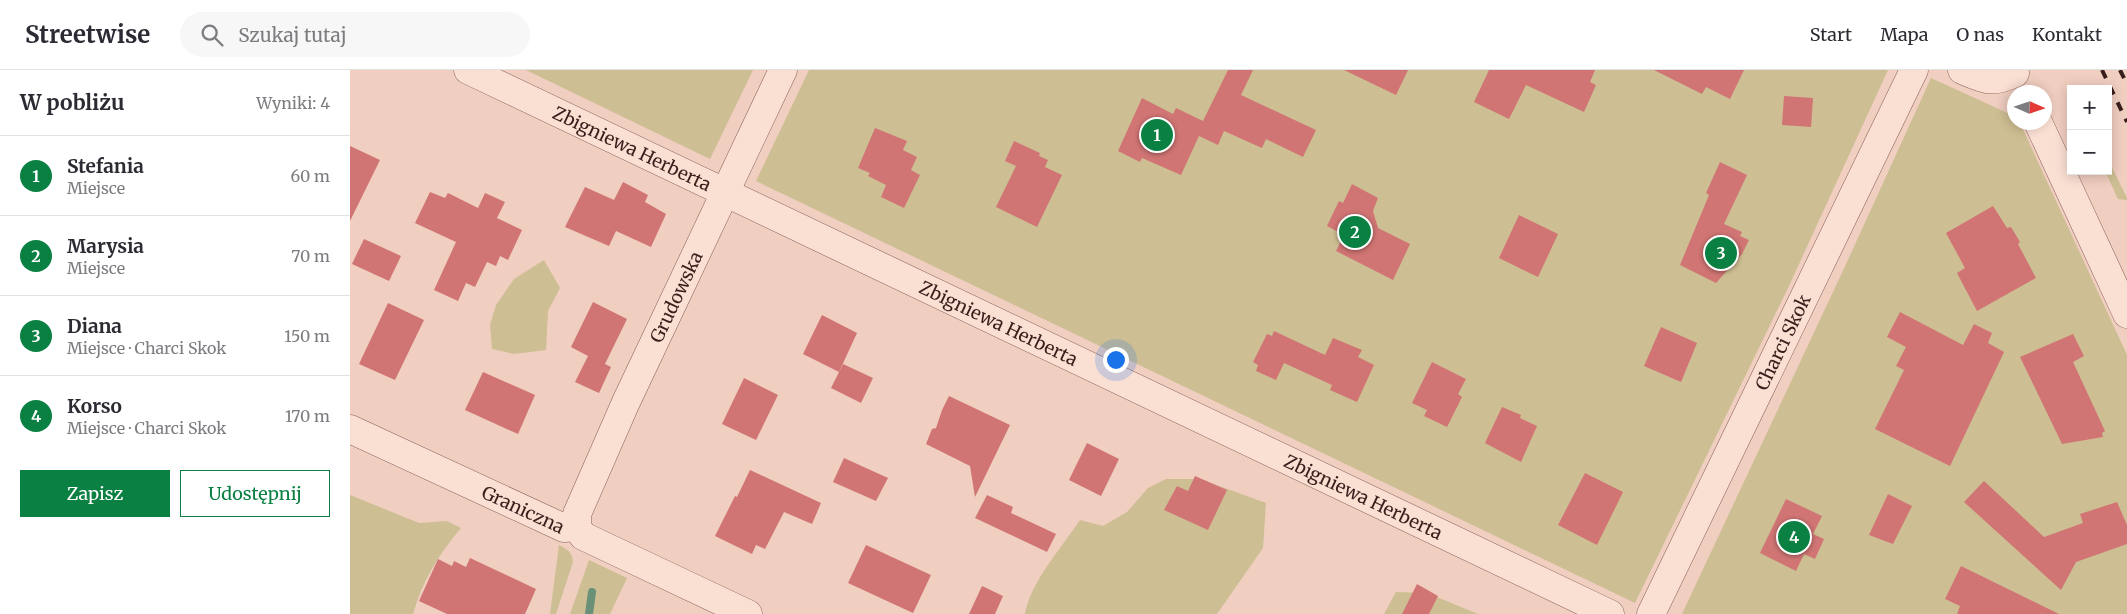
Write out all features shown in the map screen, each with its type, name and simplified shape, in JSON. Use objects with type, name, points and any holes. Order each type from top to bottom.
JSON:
[{"type":"street","name":"Zbigniewa Herberta","points":[[468,70],[1610,614]]},
{"type":"street","name":"Grudowska","points":[[577,527],[577,514],[626,402],[783,70]]},
{"type":"street","name":"Charci Skok","points":[[1651,614],[1914,70]]},
{"type":"street","points":[[1962,70],[1982,78],[2018,79]]},
{"type":"street","points":[[2042,130],[2127,314]]},
{"type":"street","name":"Graniczna","points":[[350,429],[564,528],[577,527],[582,536],[748,614]]},
{"type":"shaded area","points":[[526,70],[753,70],[710,159]]},
{"type":"shaded area","points":[[809,70],[1888,70],[1789,286],[1635,603],[756,181]]},
{"type":"shaded area","points":[[1931,78],[2007,113],[2007,130],[2023,130],[2127,355],[2127,614],[1682,614]]},
{"type":"shaded area","points":[[2112,167],[2127,200],[2118,199],[2107,175],[2112,175]]},
{"type":"shaded area","points":[[544,260],[560,288],[548,311],[546,350],[514,354],[492,349],[490,325],[496,305],[514,279]]},
{"type":"shaded area","points":[[1166,479],[1200,479],[1266,503],[1263,548],[1217,614],[1025,614],[1033,590],[1040,578],[1080,520],[1103,526],[1127,512],[1148,488]]},
{"type":"shaded area","points":[[350,495],[419,523],[447,521],[461,528],[432,568],[421,590],[413,614],[350,614]]},
{"type":"shaded area","points":[[559,545],[569,551],[573,562],[556,614],[550,614]]},
{"type":"shaded area","points":[[589,560],[627,578],[610,614],[570,614]]},
{"type":"shaded area","points":[[1396,592],[1427,593],[1478,614],[1384,614]]},
{"type":"building","points":[[1228,70],[1253,70],[1241,95],[1316,130],[1303,157],[1266,139],[1262,148],[1224,131],[1218,145],[1199,136],[1181,175],[1142,158],[1140,162],[1118,151],[1142,98],[1173,114],[1176,108],[1203,121]]},
{"type":"building","points":[[1344,70],[1408,70],[1396,95]]},
{"type":"building","points":[[1489,70],[1595,70],[1590,82],[1596,85],[1584,112],[1526,85],[1509,119],[1474,102]]},
{"type":"building","points":[[1654,70],[1744,70],[1730,99],[1706,87],[1702,94]]},
{"type":"building","points":[[1784,96],[1813,98],[1811,127],[1782,125]]},
{"type":"building","points":[[875,128],[907,141],[903,150],[917,157],[911,170],[920,175],[904,208],[881,197],[886,185],[868,176],[870,173],[858,168]]},
{"type":"building","points":[[1014,141],[1040,153],[1039,156],[1048,160],[1045,167],[1062,175],[1037,227],[996,207],[1016,166],[1005,161]]},
{"type":"building","points":[[350,146],[380,160],[350,221]]},
{"type":"building","points":[[1720,162],[1747,175],[1724,224],[1742,232],[1740,236],[1749,240],[1742,254],[1716,283],[1680,265],[1709,195],[1706,193]]},
{"type":"building","points":[[623,182],[648,195],[645,202],[666,214],[651,247],[616,231],[609,246],[565,227],[585,187],[614,200]]},
{"type":"building","points":[[1352,184],[1378,198],[1373,211],[1378,228],[1410,244],[1393,280],[1336,251],[1344,235],[1327,226],[1339,201],[1343,203]]},
{"type":"building","points":[[430,192],[445,198],[448,193],[478,208],[485,193],[505,202],[497,218],[522,230],[508,260],[500,256],[496,266],[487,262],[475,287],[466,283],[458,301],[434,290],[456,242],[415,223]]},
{"type":"building","points":[[1993,206],[2007,228],[2011,227],[2020,242],[2018,244],[2036,278],[1977,311],[1957,273],[1965,268],[1946,233]]},
{"type":"building","points":[[1519,215],[1558,234],[1538,277],[1499,258]]},
{"type":"building","points":[[364,239],[401,256],[389,281],[352,264]]},
{"type":"building","points":[[593,302],[627,319],[605,364],[611,367],[599,393],[575,382],[588,356],[571,347]]},
{"type":"building","points":[[388,303],[424,320],[395,380],[359,364]]},
{"type":"building","points":[[1900,312],[1963,345],[1974,324],[1992,333],[1988,343],[2004,352],[1950,466],[1875,429],[1904,370],[1896,366],[1906,347],[1887,337]]},
{"type":"building","points":[[822,315],[857,333],[839,372],[803,354]]},
{"type":"building","points":[[1661,327],[1697,343],[1681,382],[1644,366]]},
{"type":"building","points":[[1274,331],[1325,355],[1333,338],[1362,350],[1358,357],[1374,365],[1357,402],[1330,390],[1332,385],[1284,363],[1276,380],[1256,371],[1258,365],[1253,362],[1267,334],[1272,336]]},
{"type":"building","points":[[2073,334],[2084,356],[2073,362],[2105,431],[2102,433],[2103,437],[2062,444],[2020,357]]},
{"type":"building","points":[[1432,362],[1466,379],[1458,394],[1462,397],[1447,427],[1424,416],[1427,410],[1412,403]]},
{"type":"building","points":[[843,364],[873,378],[861,403],[831,388]]},
{"type":"building","points":[[483,372],[535,395],[518,434],[465,410]]},
{"type":"building","points":[[744,378],[778,395],[756,440],[722,424]]},
{"type":"building","points":[[949,396],[1010,425],[975,497],[970,466],[926,444],[932,429],[936,428]]},
{"type":"building","points":[[1502,407],[1521,415],[1520,418],[1537,426],[1521,462],[1485,443]]},
{"type":"building","points":[[1087,443],[1119,459],[1101,496],[1069,480]]},
{"type":"building","points":[[844,458],[888,478],[876,501],[833,482]]},
{"type":"building","points":[[750,470],[821,503],[812,524],[784,512],[765,549],[756,545],[752,554],[715,536]]},
{"type":"building","points":[[1585,473],[1623,492],[1597,545],[1558,525]]},
{"type":"building","points":[[1195,476],[1227,490],[1208,530],[1164,510],[1177,486],[1188,491]]},
{"type":"building","points":[[1984,481],[2044,537],[2083,523],[2080,514],[2117,502],[2127,525],[2127,544],[2076,562],[2061,590],[1964,502]]},
{"type":"building","points":[[1888,494],[1912,506],[1893,544],[1869,535]]},
{"type":"building","points":[[987,495],[1013,507],[1011,513],[1056,534],[1047,552],[975,518]]},
{"type":"building","points":[[1786,499],[1822,516],[1813,534],[1824,539],[1815,559],[1804,554],[1796,571],[1760,553]]},
{"type":"building","points":[[866,545],[931,575],[913,613],[848,583]]},
{"type":"building","points":[[470,558],[536,589],[525,614],[447,614],[419,601],[438,559],[452,566],[454,561],[466,567]]},
{"type":"building","points":[[1961,566],[2059,614],[1957,614],[1960,606],[1945,599]]},
{"type":"building","points":[[1417,584],[1438,596],[1429,614],[1402,614]]},
{"type":"building","points":[[982,586],[1003,596],[995,614],[969,614]]},
{"type":"waterway","points":[[589,614],[592,592]]},
{"type":"railway","points":[[2102,70],[2127,122]]},
{"type":"railway","points":[[2120,70],[2127,84]]},
{"type":"place","name":"Stefania","points":[[1157,135]]},
{"type":"place","name":"Marysia","points":[[1355,232]]},
{"type":"place","name":"Diana","points":[[1721,253]]},
{"type":"place","name":"Korso","points":[[1794,537]]}]
